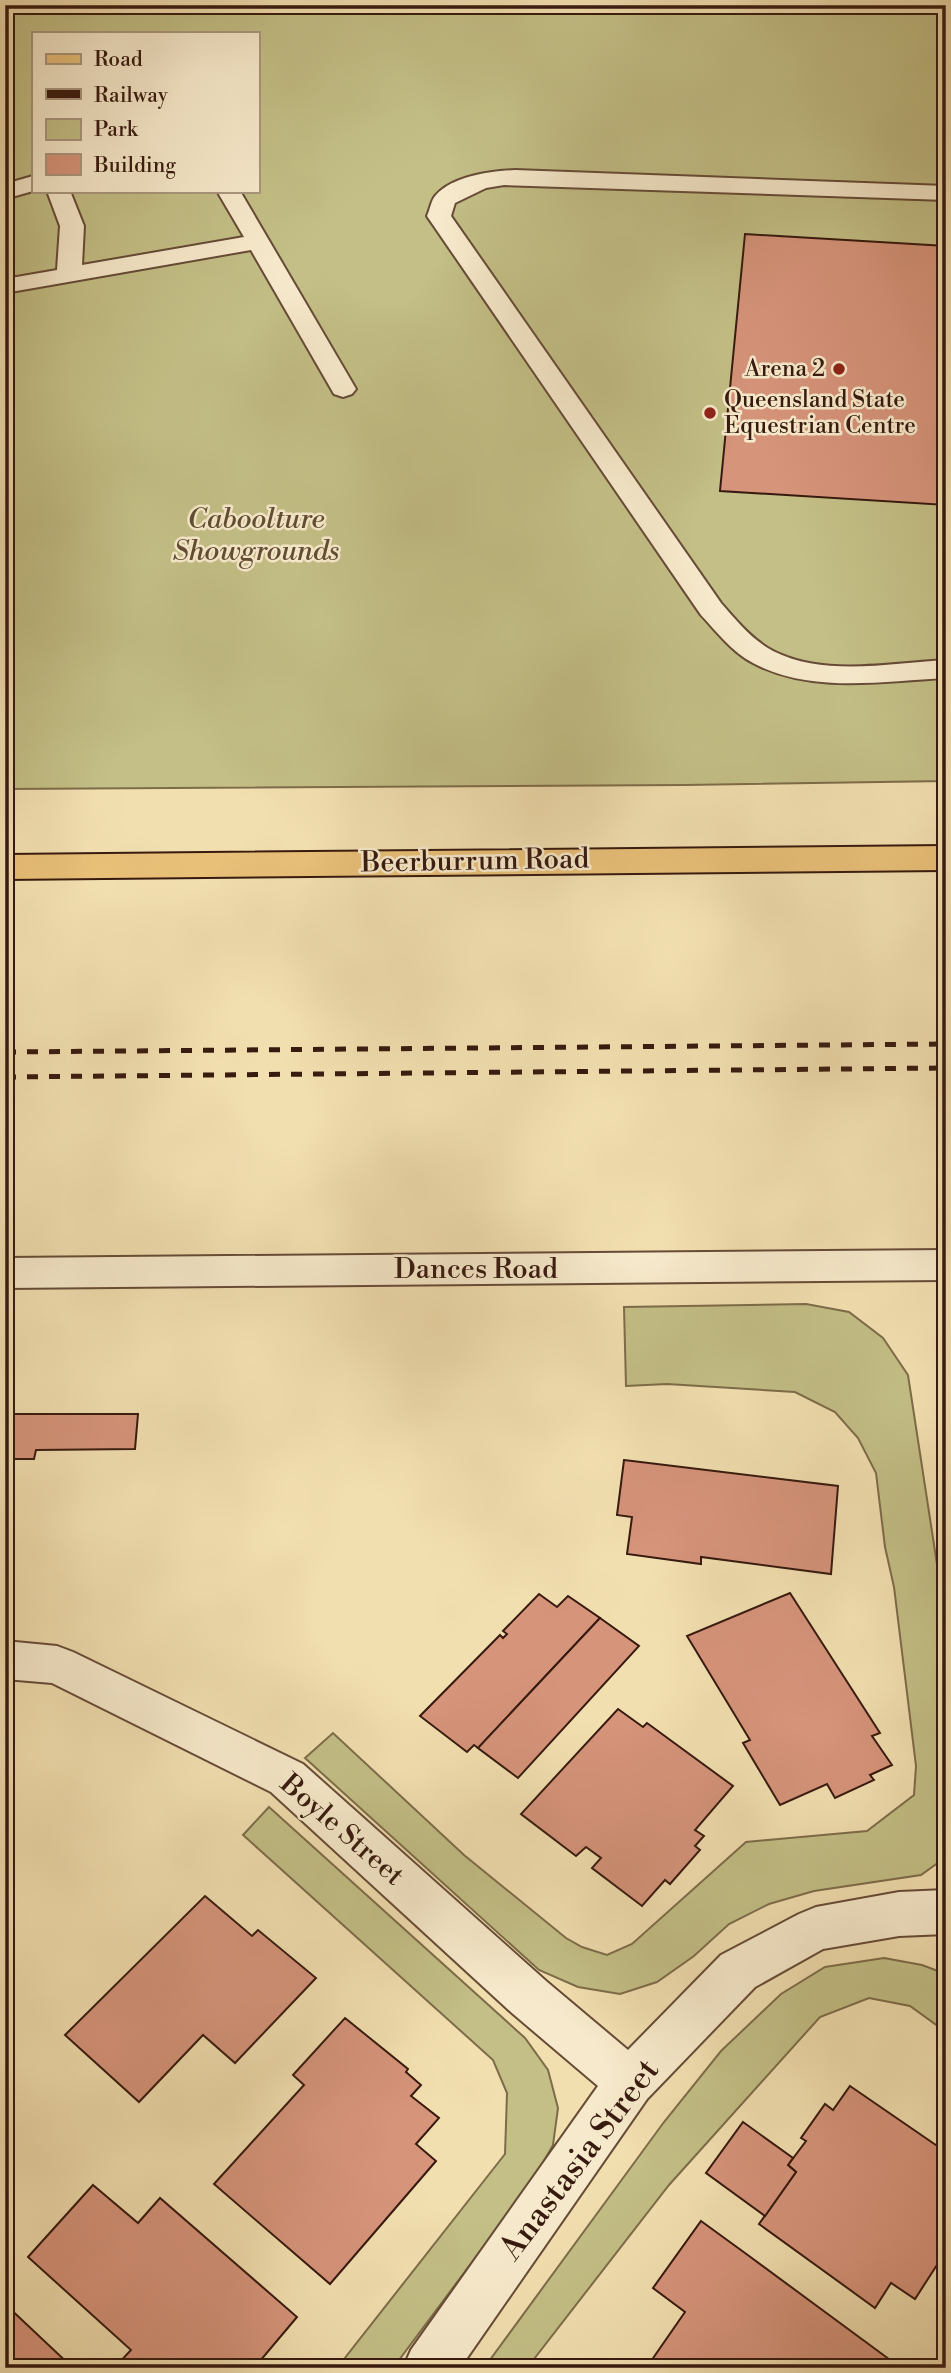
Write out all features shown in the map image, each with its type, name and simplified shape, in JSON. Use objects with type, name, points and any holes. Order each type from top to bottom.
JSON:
[{"type":"main road","name":"Beerburrum Road","points":[[5,867],[946,858]]},
{"type":"street","name":"Dances Road","points":[[5,1273],[946,1265]]},
{"type":"street","name":"Boyle Street","points":[[5,1660],[57,1665],[287,1778],[529,1997],[630,2082]]},
{"type":"street","name":"Anastasia Street","points":[[429,2368],[630,2082],[738,1971],[816,1929],[899,1914],[946,1912]]},
{"type":"lane","points":[[946,193],[488,178],[445,199],[439,216],[711,609],[736,634],[762,657],[794,668],[837,673],[946,669]]},
{"type":"lane","points":[[5,192],[32,183]]},
{"type":"lane","points":[[58,192],[72,226],[69,275]]},
{"type":"lane","points":[[230,192],[343,389]]},
{"type":"lane","points":[[5,286],[258,242]]},
{"type":"green space","name":"Caboolture Showgrounds","points":[[5,5],[946,5],[946,781],[5,789]]},
{"type":"green space","points":[[806,1304],[849,1312],[883,1338],[908,1375],[946,1623],[946,1857],[921,1875],[814,1891],[769,1904],[729,1924],[694,1956],[657,1982],[620,1994],[578,1987],[539,1970],[305,1758],[333,1733],[464,1855],[566,1938],[582,1947],[607,1955],[632,1944],[746,1842],[867,1831],[914,1795],[916,1766],[894,1587],[885,1547],[876,1473],[858,1438],[835,1412],[795,1392],[667,1384],[626,1386],[624,1307]]},
{"type":"green space","points":[[269,1807],[525,2038],[548,2070],[558,2108],[553,2145],[532,2182],[393,2368],[337,2368],[505,2154],[507,2093],[493,2060],[243,1835]]},
{"type":"green space","points":[[884,1958],[922,1965],[946,1974],[946,2032],[910,2006],[869,1998],[820,2017],[669,2185],[527,2368],[484,2368],[664,2122],[721,2051],[781,1994],[825,1967]]},
{"type":"building","name":"Arena 2","points":[[745,234],[946,246],[946,505],[720,491]]},
{"type":"building","points":[[5,1414],[138,1414],[135,1449],[36,1450],[34,1459],[5,1459]]},
{"type":"building","points":[[624,1460],[838,1486],[831,1574],[701,1557],[701,1564],[627,1554],[632,1517],[617,1515]]},
{"type":"building","points":[[790,1593],[880,1733],[872,1736],[892,1765],[870,1775],[874,1780],[835,1798],[827,1784],[780,1805],[743,1743],[750,1740],[687,1636]]},
{"type":"building","points":[[539,1594],[557,1607],[568,1596],[600,1618],[478,1748],[474,1745],[467,1752],[420,1716],[500,1635],[503,1638],[507,1634],[503,1631]]},
{"type":"building","points":[[600,1618],[639,1646],[518,1778],[478,1748]]},
{"type":"building","points":[[618,1709],[643,1727],[647,1723],[733,1786],[695,1830],[704,1836],[695,1846],[700,1850],[670,1884],[665,1880],[642,1906],[592,1868],[601,1858],[586,1847],[576,1856],[521,1814]]},
{"type":"building","points":[[205,1896],[252,1936],[258,1930],[316,1978],[235,2063],[203,2035],[139,2102],[65,2035]]},
{"type":"building","points":[[345,2018],[408,2069],[406,2072],[421,2085],[411,2096],[439,2118],[416,2144],[436,2161],[330,2284],[214,2184],[304,2085],[293,2075]]},
{"type":"building","points":[[850,2086],[946,2152],[946,2251],[915,2299],[891,2283],[875,2308],[759,2224],[796,2172],[788,2165],[806,2141],[801,2138],[825,2104],[833,2110]]},
{"type":"building","points":[[743,2122],[793,2158],[788,2165],[796,2172],[765,2216],[706,2173]]},
{"type":"building","points":[[93,2185],[138,2223],[160,2198],[297,2317],[254,2368],[243,2365],[241,2368],[115,2367],[131,2350],[28,2257]]},
{"type":"building","points":[[701,2221],[901,2368],[655,2368],[649,2364],[685,2312],[653,2288]]},
{"type":"building","points":[[5,2304],[73,2368],[5,2368]]},
{"type":"railway","points":[[5,1052],[946,1044]]},
{"type":"railway","points":[[5,1077],[946,1068]]},
{"type":"place","name":"Arena 2","points":[[839,369]]},
{"type":"place","name":"Queensland State Equestrian Centre","points":[[710,413]]}]
